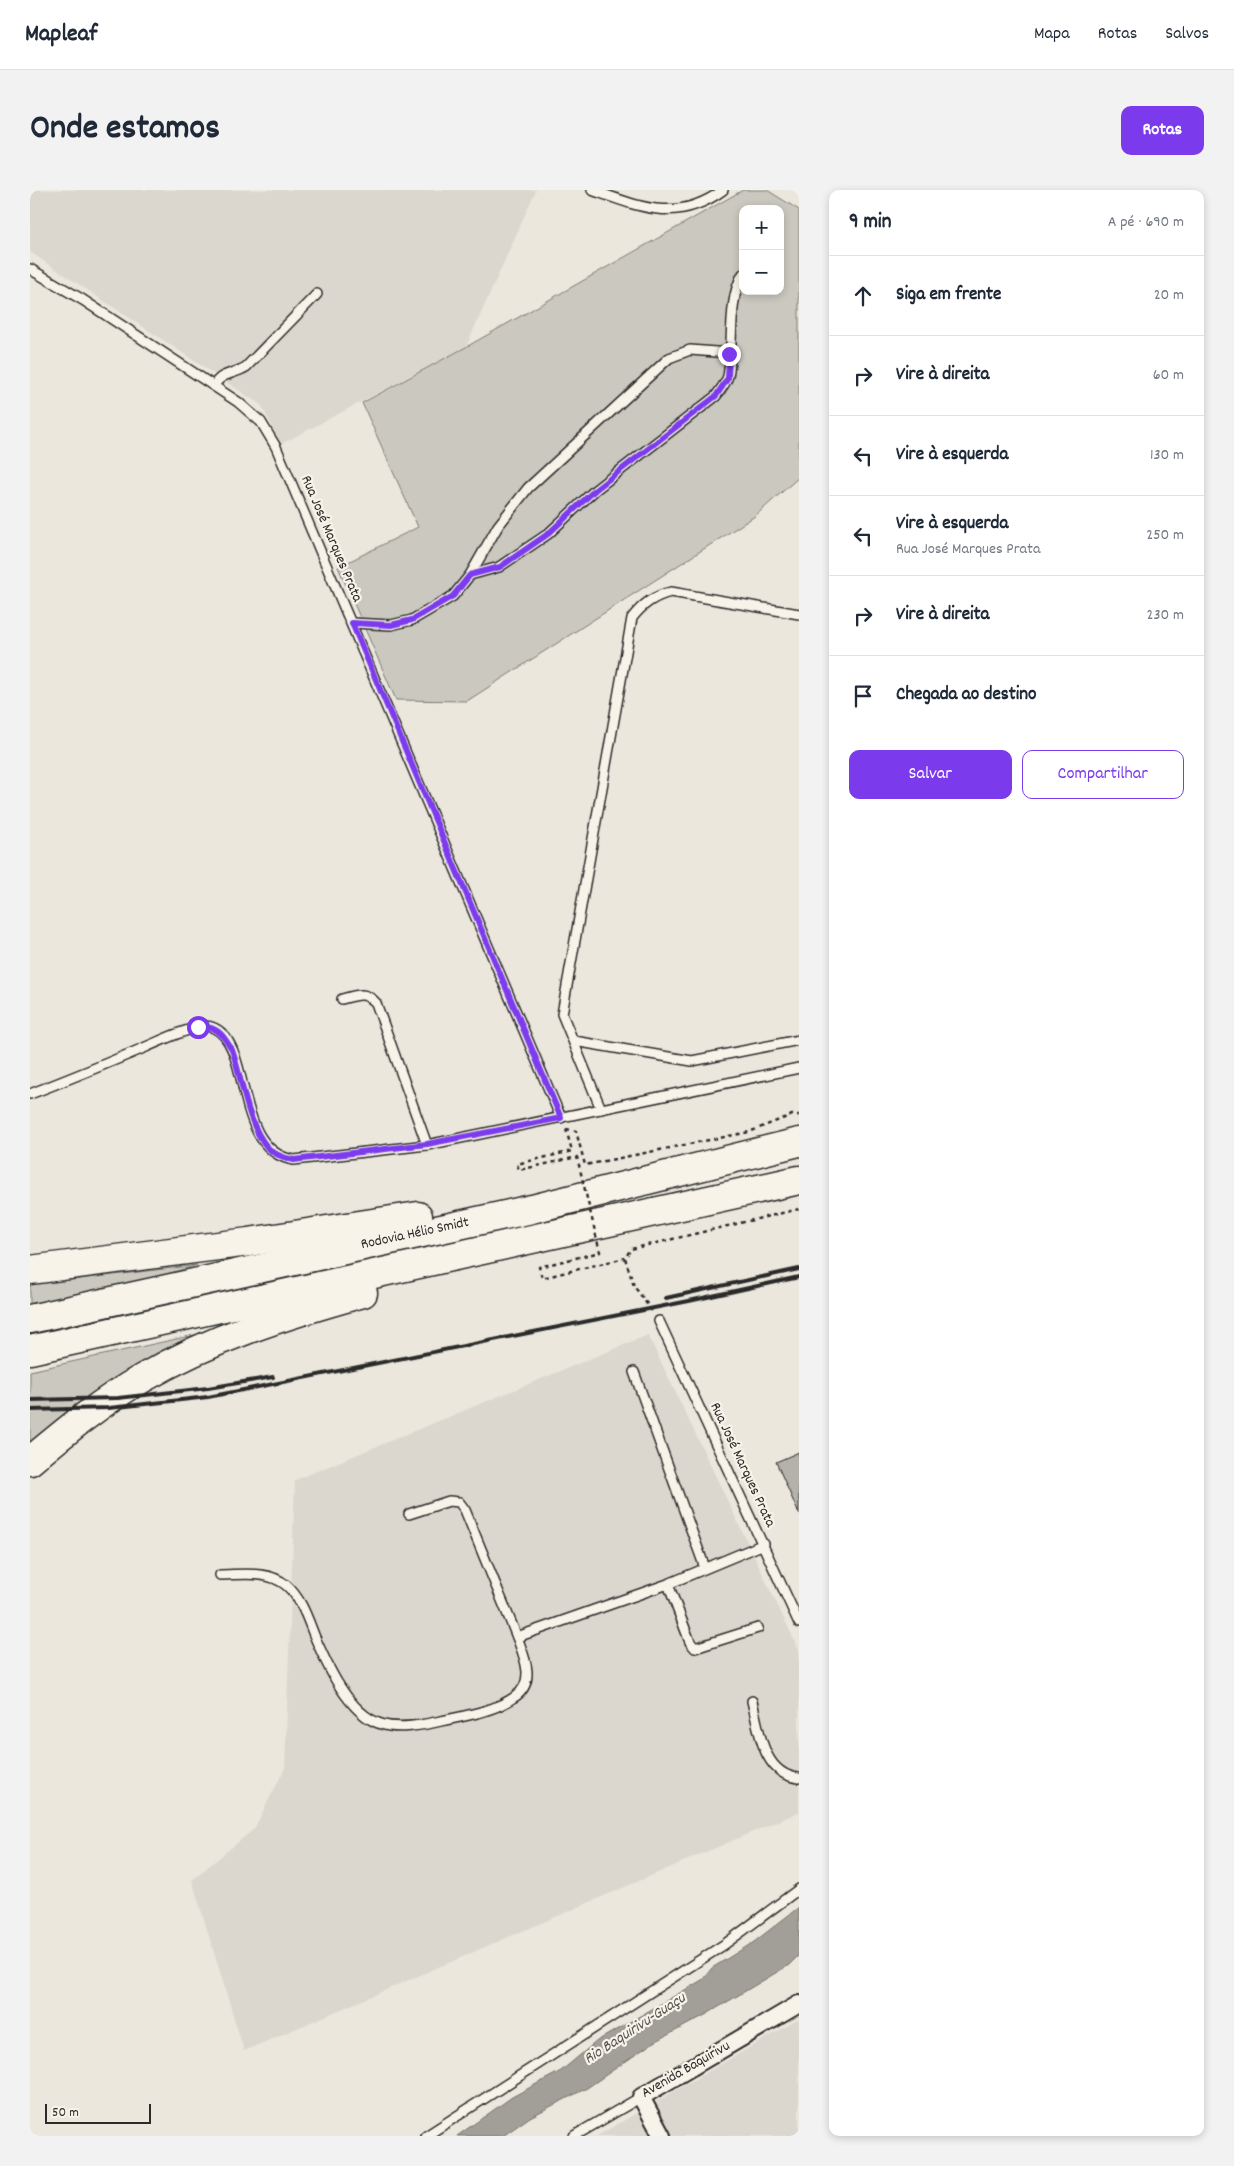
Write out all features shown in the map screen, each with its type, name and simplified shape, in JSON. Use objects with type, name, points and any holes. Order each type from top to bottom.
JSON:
[{"type":"highway","name":"Rodovia Hélio Smidt","points":[[30,1319],[532,1208],[799,1142]]},
{"type":"highway","name":"Rodovia Hélio Smidt","points":[[30,1350],[799,1180]]},
{"type":"highway","points":[[30,1270],[249,1242],[438,1212],[480,1208],[532,1208]]},
{"type":"highway","points":[[30,1461],[101,1405],[142,1378],[242,1330],[310,1308],[446,1273],[543,1237]]},
{"type":"street","name":"Avenida Baquirivu","points":[[641,2097],[799,2004]]},
{"type":"street","points":[[641,2097],[662,2136]]},
{"type":"lane","points":[[592,190],[662,211],[694,207],[723,190]]},
{"type":"lane","name":"Rua José Marques Prata","points":[[30,269],[83,300],[214,386],[261,422],[271,438],[352,623],[561,1118]]},
{"type":"lane","points":[[470,575],[500,567],[548,534],[595,490],[716,396],[728,378],[729,354],[739,280]]},
{"type":"lane","points":[[214,386],[218,378],[223,374],[238,372],[246,367],[317,294]]},
{"type":"lane","points":[[352,623],[391,625],[412,620],[453,596],[470,575],[498,526],[528,488],[669,358],[690,350],[729,354]]},
{"type":"lane","points":[[601,1109],[562,1014],[632,618],[641,606],[657,595],[671,592],[799,614]]},
{"type":"lane","points":[[342,999],[361,994],[369,996],[376,1003],[427,1144]]},
{"type":"lane","points":[[30,1094],[172,1036],[198,1027],[209,1026],[217,1029],[232,1050],[256,1128],[266,1146],[283,1158],[294,1160],[427,1144],[799,1068]]},
{"type":"lane","points":[[574,1041],[692,1061],[799,1040]]},
{"type":"lane","name":"Rua José Marques Prata","points":[[659,1320],[799,1623]]},
{"type":"lane","points":[[634,1372],[705,1568]]},
{"type":"lane","points":[[220,1575],[269,1577],[286,1586],[300,1603],[325,1661],[341,1688],[367,1716],[380,1724],[394,1727],[431,1724],[509,1701],[523,1691],[527,1680],[526,1664],[517,1637],[465,1510],[459,1502],[449,1501],[409,1514]]},
{"type":"lane","points":[[517,1637],[668,1584],[764,1544]]},
{"type":"lane","points":[[668,1584],[690,1642],[695,1648],[758,1628]]},
{"type":"lane","points":[[752,1702],[763,1747],[776,1768],[789,1777],[799,1778]]},
{"type":"lane","points":[[426,2136],[725,1944],[799,1889]]},
{"type":"lane","name":"Avenida Baquirivu","points":[[574,2136],[641,2097]]},
{"type":"path","points":[[799,1115],[749,1132],[585,1165],[576,1130],[566,1129],[572,1151],[517,1164],[519,1170],[577,1156],[600,1252],[539,1266],[542,1278],[625,1258],[631,1249],[799,1210]]},
{"type":"path","points":[[625,1258],[634,1286],[659,1320]]},
{"type":"shaded area","points":[[30,190],[536,190],[466,347],[281,444],[261,405],[30,252]]},
{"type":"shaded area","points":[[743,190],[767,190],[799,210],[799,477],[755,516],[467,701],[396,700],[338,567],[418,527],[362,403],[466,347]]},
{"type":"shaded area","points":[[197,1265],[79,1301],[30,1312],[30,1285]]},
{"type":"shaded area","points":[[222,1329],[30,1454],[30,1371]]},
{"type":"shaded area","points":[[648,1335],[799,1650],[799,1812],[244,2051],[192,1880],[254,1829],[285,1768],[295,1480]]},
{"type":"shaded area","points":[[799,2019],[799,2136],[597,2136]]},
{"type":"water","name":"Rio Baquirivu-Guaçu","points":[[799,1907],[799,1955],[789,1965],[707,2014],[651,2044],[587,2088],[530,2117],[503,2136],[457,2136],[512,2097],[561,2071],[597,2041],[702,1980],[712,1968],[754,1942]]},
{"type":"building","points":[[799,1452],[799,1514],[776,1462]]},
{"type":"railway","points":[[666,1298],[799,1269]]},
{"type":"railway","points":[[30,1410],[109,1408],[208,1397],[689,1301],[799,1277]]},
{"type":"railway","points":[[30,1400],[118,1398],[208,1388],[273,1377]]},
{"type":"route","points":[[198,1027],[209,1026],[217,1029],[225,1039],[232,1050],[238,1067],[256,1128],[266,1146],[283,1158],[294,1160],[427,1144],[561,1118],[352,623],[391,625],[412,620],[453,596],[470,575],[500,567],[548,534],[595,490],[716,396],[728,378],[729,354]]}]
